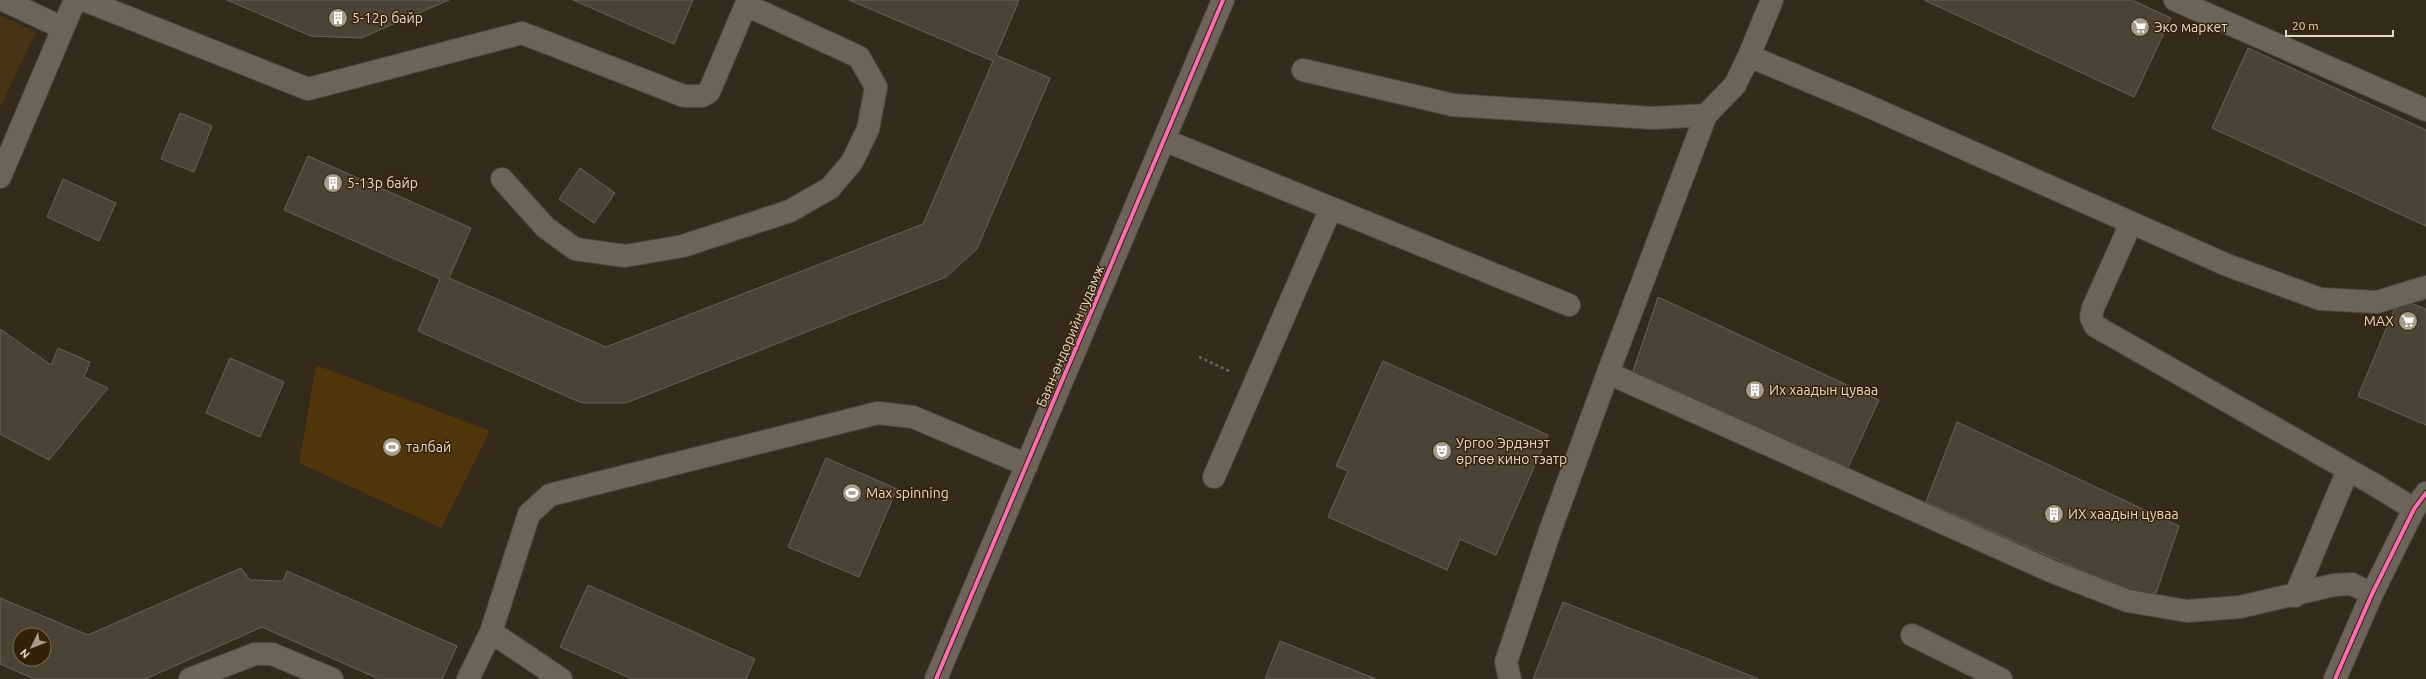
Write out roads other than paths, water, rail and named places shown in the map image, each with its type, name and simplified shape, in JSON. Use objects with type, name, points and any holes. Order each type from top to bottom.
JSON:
[{"type":"street","points":[[3,0],[63,28]]},
{"type":"street","points":[[0,178],[75,0]]},
{"type":"street","points":[[84,0],[308,89],[522,33],[684,96],[694,97],[709,92],[747,3],[859,57],[876,87],[868,129],[852,162],[830,188],[783,214],[683,246],[625,256],[575,249],[545,227],[502,179]]},
{"type":"street","name":"Баян-өндорийн гудамж","points":[[936,679],[1223,0]]},
{"type":"street","points":[[1510,679],[1506,662],[1550,531],[1706,115],[1735,85],[1749,56],[1772,0]]},
{"type":"street","points":[[2175,0],[2426,110]]},
{"type":"street","points":[[1749,56],[1861,103],[2227,265],[2320,299],[2377,302],[2426,287]]},
{"type":"street","points":[[1303,70],[1453,105],[1653,118],[1706,115]]},
{"type":"street","points":[[1164,140],[1569,305]]},
{"type":"street","points":[[1214,477],[1331,208]]},
{"type":"street","points":[[2131,223],[2093,308],[2091,317],[2095,326],[2348,470],[2420,501],[2372,594],[2334,679]]},
{"type":"street","points":[[1608,373],[2053,572],[2128,601],[2187,611],[2240,607],[2295,596],[2334,585],[2352,584],[2372,594]]},
{"type":"street","points":[[468,679],[491,632],[529,514],[550,495],[878,413],[913,417],[1027,465]]},
{"type":"street","points":[[2295,596],[2348,470]]},
{"type":"street","points":[[491,632],[560,679]]},
{"type":"street","points":[[1912,635],[2001,679]]},
{"type":"street","points":[[190,679],[255,654],[272,654],[332,679]]},
{"type":"place","name":"5-12р байр","points":[[338,18]]},
{"type":"place","name":"Эко маркет","points":[[2140,27]]},
{"type":"place","name":"5-13р байр","points":[[333,183]]},
{"type":"place","name":"МАХ","points":[[2408,321]]},
{"type":"place","name":"Их хаадын цуваа","points":[[1755,390]]},
{"type":"place","name":"талбай","points":[[392,447]]},
{"type":"place","name":"Ургоо Эрдэнэт өргөө кино тэатр","points":[[1442,451]]},
{"type":"place","name":"Max spinning","points":[[852,493]]},
{"type":"place","name":"ИХ хаадын цуваа","points":[[2054,514]]}]
